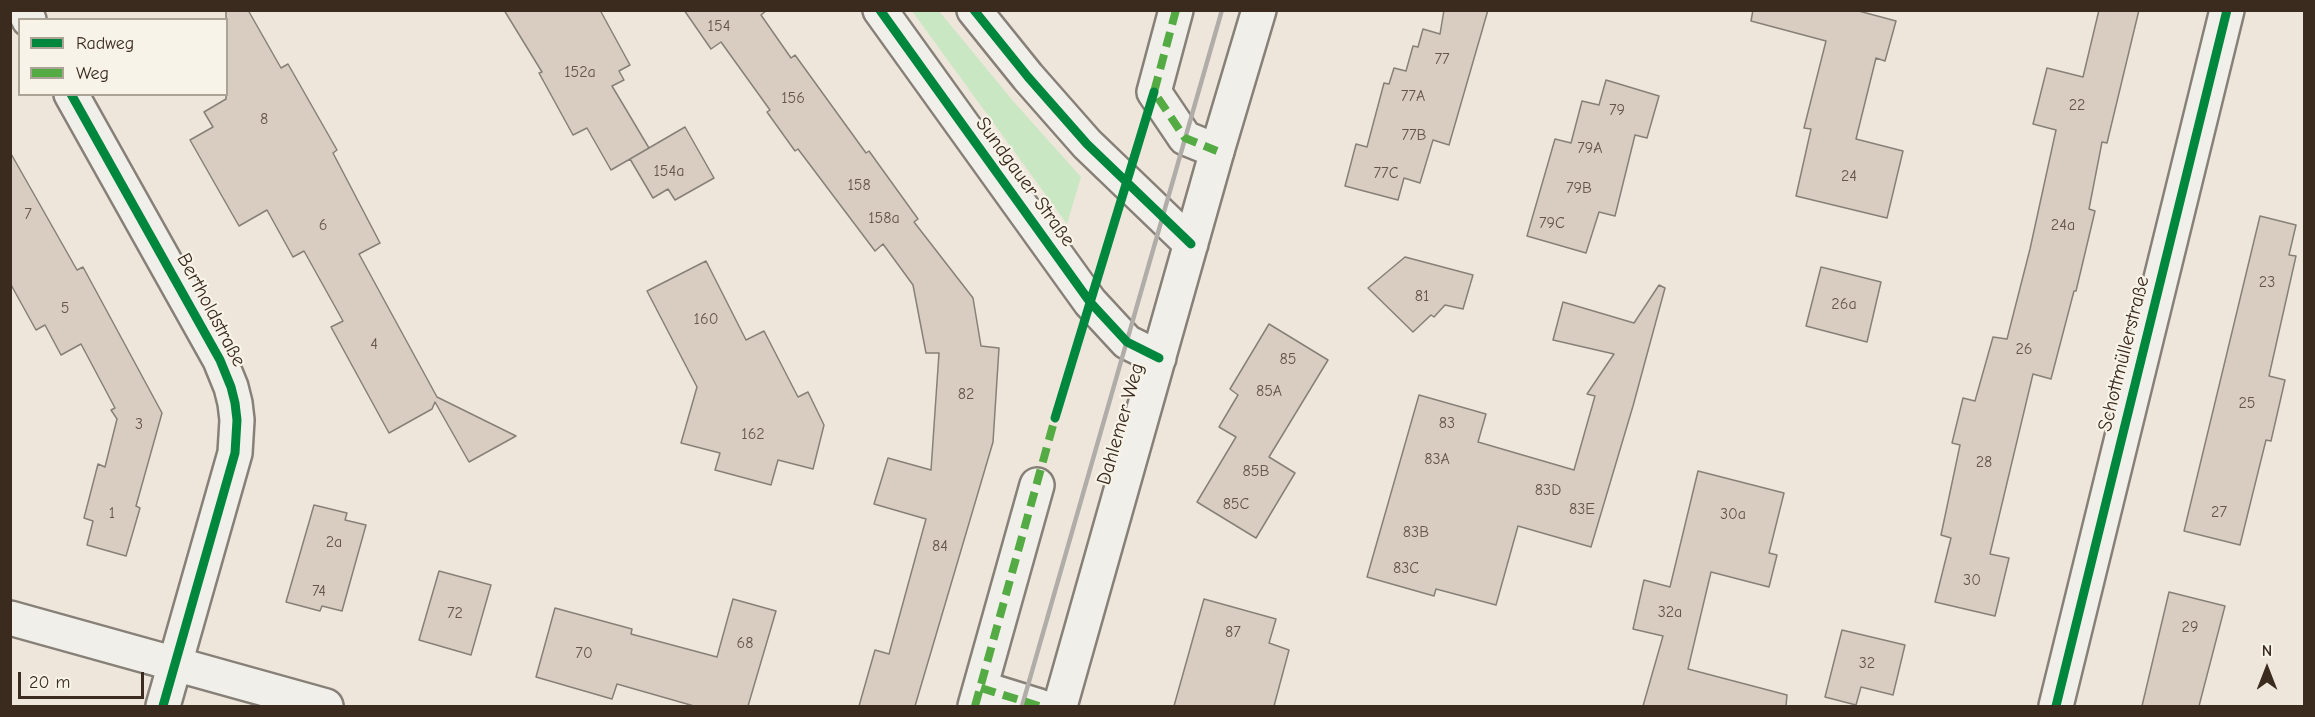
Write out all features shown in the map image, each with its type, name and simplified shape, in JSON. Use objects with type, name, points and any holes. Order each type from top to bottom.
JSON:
[{"type":"street","name":"Sundgauer Straße","points":[[880,10],[1090,302],[1127,342],[1159,358]]},
{"type":"street","points":[[974,10],[1028,77],[1087,144],[1191,244]]},
{"type":"street","points":[[1176,10],[1154,92],[1185,138],[1217,151]]},
{"type":"street","name":"Dahlemer Weg","points":[[1060,706],[1259,10]]},
{"type":"street","name":"Schottmüllerstraße","points":[[2055,706],[2227,10]]},
{"type":"street","name":"Bertholdstraße","points":[[72,96],[225,370],[235,403],[237,420],[235,453],[163,706]]},
{"type":"street","points":[[1036,485],[978,697],[1039,706]]},
{"type":"street","points":[[10,618],[326,706]]},
{"type":"green space","points":[[912,11],[939,11],[1013,101],[1081,177],[1067,224]]},
{"type":"building","points":[[226,10],[248,10],[281,68],[288,64],[337,150],[333,153],[380,243],[359,254],[437,397],[516,436],[469,462],[435,402],[432,409],[389,433],[331,327],[343,321],[304,251],[293,257],[267,210],[239,226],[190,140],[213,127],[204,112],[228,96],[228,18],[226,18]]},
{"type":"building","points":[[504,10],[600,10],[630,65],[619,71],[624,80],[612,86],[649,148],[611,170],[587,128],[573,135],[539,73],[542,72]]},
{"type":"building","points":[[684,10],[767,10],[761,15],[791,58],[795,55],[866,153],[869,151],[918,219],[914,222],[973,298],[981,346],[999,348],[993,442],[915,706],[859,706],[875,650],[889,654],[926,519],[874,504],[888,458],[931,470],[939,353],[926,353],[913,285],[883,244],[875,251],[798,149],[795,151],[767,112],[770,110],[721,42],[711,49]]},
{"type":"building","points":[[1444,10],[1488,10],[1449,145],[1433,140],[1420,183],[1404,178],[1398,200],[1345,186],[1356,144],[1367,147],[1384,83],[1389,84],[1394,68],[1406,71],[1413,46],[1418,47],[1423,29],[1440,34]]},
{"type":"building","points":[[1753,10],[1855,10],[1896,21],[1885,61],[1876,58],[1856,139],[1903,151],[1887,218],[1796,196],[1811,129],[1804,128],[1826,41],[1751,21]]},
{"type":"building","points":[[2099,10],[2139,10],[2107,143],[2102,142],[2089,209],[2095,211],[2076,291],[2074,291],[2051,379],[2033,374],[1990,554],[2009,558],[1995,616],[1935,602],[1951,538],[1941,535],[1960,445],[1952,443],[1963,398],[1975,401],[1993,337],[2007,339],[2030,249],[2056,130],[2033,124],[2047,68],[2083,77]]},
{"type":"building","points":[[1606,80],[1659,96],[1647,138],[1635,135],[1615,216],[1599,212],[1586,253],[1527,236],[1555,139],[1571,143],[1582,101],[1599,105]]},
{"type":"building","points":[[685,127],[714,178],[675,200],[668,189],[653,198],[630,159]]},
{"type":"building","points":[[10,152],[77,270],[83,267],[162,413],[136,506],[140,508],[126,556],[87,545],[93,521],[84,518],[98,464],[105,467],[117,419],[111,410],[115,408],[81,344],[61,355],[45,325],[36,330],[10,283]]},
{"type":"building","points":[[2260,216],[2296,225],[2289,255],[2296,256],[2269,376],[2285,380],[2271,441],[2266,440],[2240,545],[2184,531]]},
{"type":"building","points":[[1405,257],[1473,275],[1463,309],[1445,305],[1434,317],[1431,315],[1413,332],[1368,288]]},
{"type":"building","points":[[706,261],[746,340],[764,331],[798,397],[808,392],[824,425],[813,469],[778,460],[771,485],[715,470],[720,453],[681,443],[697,387],[647,291]]},
{"type":"building","points":[[1821,267],[1881,282],[1867,342],[1806,326]]},
{"type":"building","points":[[1659,285],[1665,288],[1591,547],[1518,526],[1496,605],[1436,589],[1434,596],[1367,577],[1419,395],[1486,414],[1478,442],[1574,470],[1595,396],[1587,394],[1614,354],[1553,340],[1563,302],[1634,323]]},
{"type":"building","points":[[1269,324],[1328,360],[1269,457],[1295,473],[1256,538],[1197,502],[1236,437],[1219,427],[1238,395],[1230,389]]},
{"type":"building","points":[[1698,471],[1784,493],[1769,553],[1777,555],[1769,587],[1711,572],[1688,669],[1787,695],[1786,706],[1643,706],[1663,636],[1633,629],[1644,580],[1670,587]]},
{"type":"building","points":[[314,505],[347,513],[345,520],[366,525],[342,611],[322,606],[320,611],[286,602]]},
{"type":"building","points":[[439,571],[491,585],[471,655],[419,640]]},
{"type":"building","points":[[2169,592],[2225,606],[2199,706],[2142,706]]},
{"type":"building","points":[[733,599],[776,611],[748,706],[694,706],[617,684],[612,699],[536,677],[555,608],[632,629],[631,634],[717,657]]},
{"type":"building","points":[[1204,599],[1276,619],[1269,643],[1289,650],[1274,706],[1174,706]]},
{"type":"building","points":[[1842,630],[1905,645],[1893,695],[1861,687],[1856,705],[1825,697]]},
{"type":"railway","points":[[1022,706],[1222,10]]},
{"type":"marked path","points":[[1176,10],[1154,92],[1185,138],[1217,151]]},
{"type":"marked path","points":[[975,706],[1055,418]]},
{"type":"marked path","points":[[981,688],[1039,706]]},
{"type":"cycle path","points":[[880,10],[1090,302],[1127,342],[1159,358]]},
{"type":"cycle path","points":[[974,10],[1028,77],[1087,144],[1191,244]]},
{"type":"cycle path","points":[[2056,706],[2227,10]]},
{"type":"cycle path","points":[[1055,418],[1154,92]]},
{"type":"cycle path","points":[[72,96],[220,360],[235,403],[237,420],[235,453],[163,706]]}]
